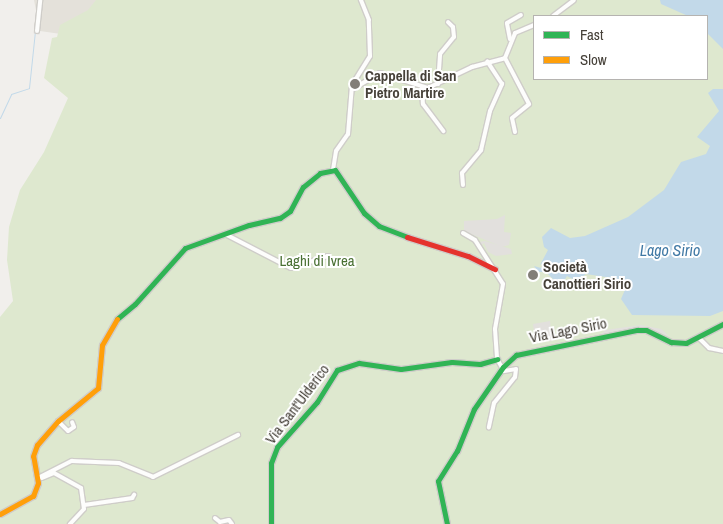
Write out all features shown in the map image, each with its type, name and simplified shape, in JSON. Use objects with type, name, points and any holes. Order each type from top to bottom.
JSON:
[{"type":"street","points":[[37,31],[40,0]]},
{"type":"street","points":[[361,0],[372,41],[368,59],[353,82],[348,134],[336,151],[333,170],[364,213],[379,226],[440,249],[468,256],[495,269]]},
{"type":"street","points":[[554,15],[574,0]]},
{"type":"street","points":[[515,132],[512,118],[529,104],[505,58],[510,40],[507,23],[521,15]]},
{"type":"street","points":[[438,84],[440,54],[454,37],[453,27],[448,22]]},
{"type":"street","points":[[510,40],[521,28],[533,25]]},
{"type":"street","points":[[352,89],[380,73],[428,88],[487,61],[505,58]]},
{"type":"street","points":[[463,185],[462,173],[481,150],[490,111],[502,84],[487,61]]},
{"type":"street","points":[[422,87],[422,104],[442,132]]},
{"type":"street","points":[[0,514],[30,498],[38,479],[34,452],[58,421],[98,388],[102,342],[112,323],[135,304],[186,248],[280,218],[290,211],[311,180],[333,170]]},
{"type":"street","points":[[462,233],[475,240],[495,269],[503,285],[495,327],[497,359],[504,371],[516,368],[515,377],[494,403],[489,427]]},
{"type":"street","points":[[225,234],[291,268],[328,256]]},
{"type":"street","name":"Via Lago Sirio","points":[[447,524],[438,481],[457,451],[474,409],[503,367],[528,350],[637,330],[646,330],[678,343],[700,339],[723,324]]},
{"type":"street","points":[[700,339],[709,348],[723,352]]},
{"type":"street","name":"Via Sant'Ulderico","points":[[271,524],[271,463],[277,448],[317,402],[337,370],[359,363],[401,369],[452,362],[480,364],[497,359]]},
{"type":"street","points":[[58,421],[68,431],[74,427],[72,422]]},
{"type":"street","points":[[38,479],[72,461],[119,463],[153,478],[238,434]]},
{"type":"street","points":[[38,479],[54,473],[81,488],[84,505],[82,514],[70,524]]},
{"type":"street","points":[[84,505],[132,498],[134,495]]},
{"type":"street","points":[[215,518],[220,522],[228,520],[232,524]]},
{"type":"shaded area","points":[[34,0],[107,0],[68,35],[40,31]]},
{"type":"shaded area","points":[[505,215],[504,232],[511,233],[509,245],[502,247],[464,231],[464,221],[497,219]]},
{"type":"shaded area","points":[[485,241],[511,249],[512,254],[496,256],[488,252],[484,243],[481,246],[478,242]]},
{"type":"shaded area","points":[[550,321],[552,341],[535,341],[533,324]]},
{"type":"shaded area","points":[[641,325],[661,329],[669,336],[647,328],[600,335],[605,330]]},
{"type":"green space","name":"Laghi di Ivrea","points":[[96,0],[723,0],[723,524],[0,524],[0,317],[13,301],[7,260],[9,227],[20,190],[44,152],[68,98],[44,78],[52,38],[57,37],[60,25],[88,10]]},
{"type":"water","points":[[660,0],[723,0],[723,49],[708,34],[708,15],[686,15],[661,4]]},
{"type":"water","name":"Lago Sirio","points":[[713,89],[723,89],[723,311],[710,316],[632,315],[621,299],[628,283],[625,280],[586,274],[565,289],[560,289],[542,280],[544,278],[561,286],[573,279],[567,276],[562,284],[557,283],[546,272],[538,272],[534,266],[541,268],[547,260],[540,265],[548,250],[544,247],[542,237],[551,228],[570,238],[585,236],[628,217],[664,190],[681,162],[706,154],[710,146],[697,137],[719,111],[708,93]]},
{"type":"waterway","points":[[36,22],[37,0]]},
{"type":"waterway","points":[[0,118],[11,94],[29,88],[35,31]]},
{"type":"traffic: fast","points":[[117,319],[135,304],[185,248],[249,225],[280,218],[290,211],[303,187],[320,173],[335,170],[364,213],[379,226],[407,237]]},
{"type":"traffic: fast","points":[[447,524],[438,481],[457,451],[474,409],[503,367],[516,355],[637,330],[646,330],[671,342],[686,343],[723,324]]},
{"type":"traffic: fast","points":[[271,524],[271,463],[277,447],[317,402],[337,370],[359,363],[401,369],[452,362],[480,364],[497,359]]},
{"type":"traffic: slow","points":[[0,514],[33,496],[38,483],[33,456],[37,445],[58,421],[98,388],[102,345],[117,319]]},
{"type":"traffic: jam","points":[[407,237],[468,256],[495,269]]},
{"type":"place","name":"Cappella di San Pietro Martire","points":[[355,84]]},
{"type":"place","name":"Società Canottieri Sirio","points":[[533,275]]}]
